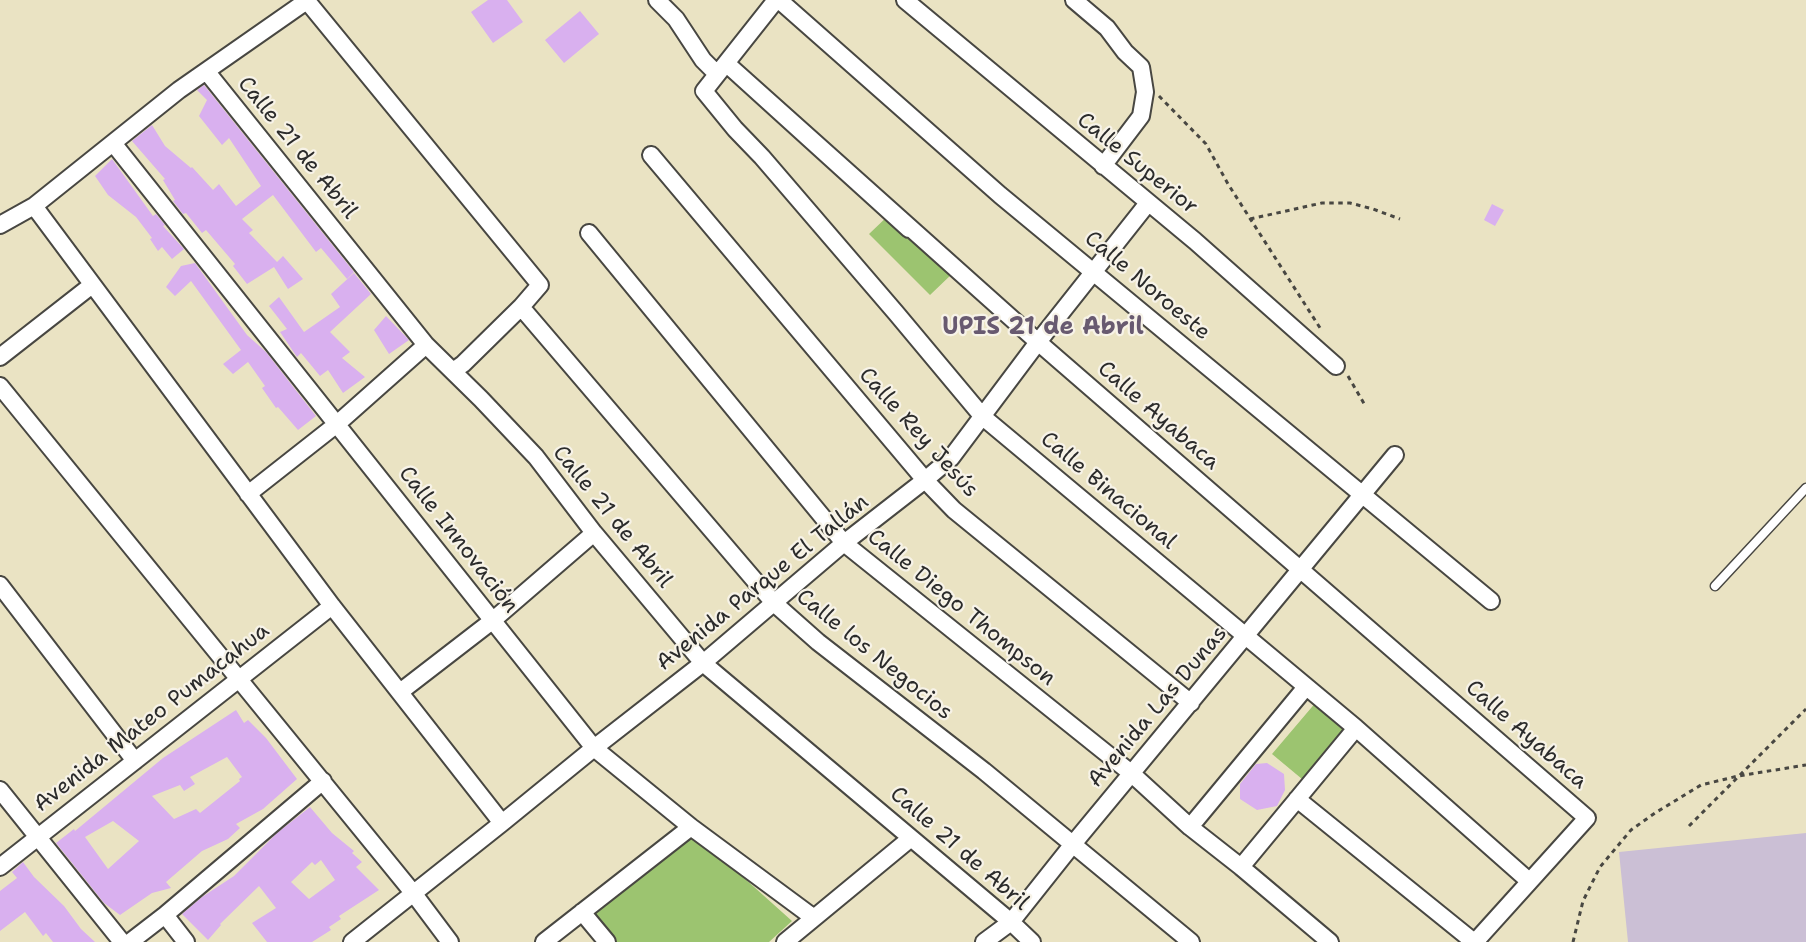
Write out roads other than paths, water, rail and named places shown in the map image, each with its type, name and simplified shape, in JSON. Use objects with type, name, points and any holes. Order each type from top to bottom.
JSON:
[{"type":"street","points":[[657,0],[676,20],[703,60],[720,67],[909,229]]},
{"type":"street","points":[[720,67],[777,0]]},
{"type":"street","name":"Calle Noroeste","points":[[777,0],[1000,195],[1491,601]]},
{"type":"street","name":"Calle Superior","points":[[905,0],[1195,241],[1341,369]]},
{"type":"street","points":[[1074,0],[1107,28],[1125,51],[1141,66],[1145,92],[1141,116],[1102,166]]},
{"type":"street","points":[[0,225],[34,206],[179,90],[307,1],[540,285],[521,307],[453,371]]},
{"type":"street","name":"Calle Binacional","points":[[720,67],[704,91],[983,417],[1356,728],[1529,881]]},
{"type":"street","name":"Calle Ayabaca","points":[[720,67],[1587,818],[1529,881]]},
{"type":"street","name":"Calle 21 de Abril","points":[[207,72],[426,345],[482,399],[536,458],[594,533],[703,663],[1032,942]]},
{"type":"street","name":"Calle Innovación","points":[[113,143],[594,748],[691,827],[814,918]]},
{"type":"street","name":"Calle Rey Jesús","points":[[651,155],[925,480],[954,510],[1191,703]]},
{"type":"street","name":"Avenida Parque El Tallán","points":[[352,942],[703,663],[844,543],[951,458],[1038,342],[1148,203]]},
{"type":"street","points":[[34,206],[332,606],[502,823]]},
{"type":"street","name":"Calle Diego Thompson","points":[[589,233],[844,543],[1131,773],[1190,827],[1330,942]]},
{"type":"street","points":[[0,357],[92,285]]},
{"type":"street","name":"Calle los Negocios","points":[[521,307],[774,603],[818,642],[984,771],[1191,942]]},
{"type":"street","points":[[249,494],[337,424],[426,345]]},
{"type":"street","points":[[0,386],[240,678],[450,942]]},
{"type":"street","name":"Avenida Las Dunas","points":[[984,942],[1011,922],[1131,773],[1395,455]]},
{"type":"street","points":[[400,692],[492,621],[594,533]]},
{"type":"street","points":[[0,585],[135,761]]},
{"type":"street","name":"Avenida Mateo Pumacahua","points":[[0,867],[332,606]]},
{"type":"street","points":[[1190,827],[1306,687]]},
{"type":"street","points":[[1241,867],[1356,728]]},
{"type":"street","points":[[130,942],[323,782]]},
{"type":"street","points":[[0,790],[122,942]]},
{"type":"street","points":[[1298,799],[1474,942],[1529,881]]},
{"type":"street","points":[[544,942],[691,827]]},
{"type":"street","points":[[785,942],[911,838]]},
{"type":"street","points":[[582,912],[607,942]]},
{"type":"street","points":[[165,915],[186,942]]},
{"type":"lane","points":[[1715,586],[1806,488]]},
{"type":"district","name":"UPIS 21 de Abril","points":[[1043,328]]}]
